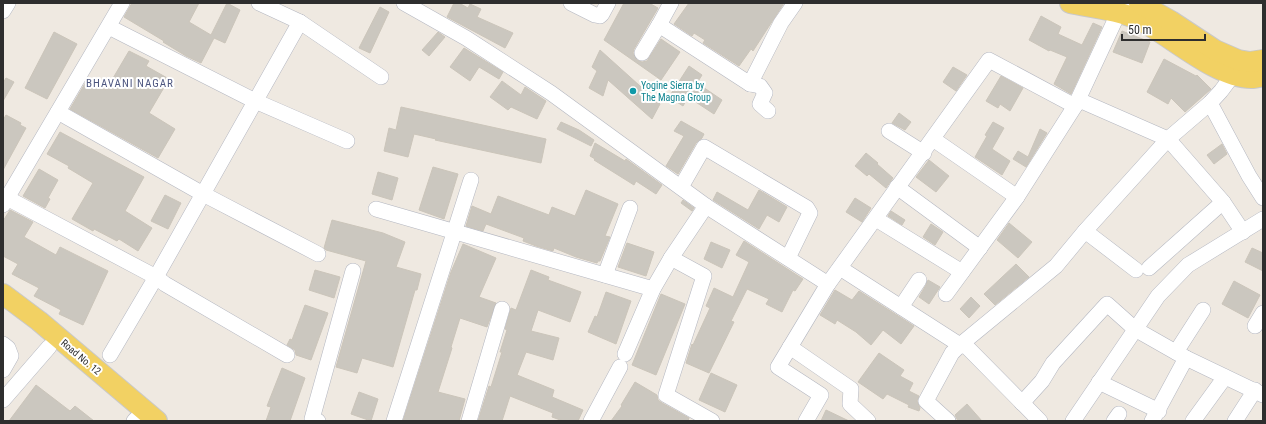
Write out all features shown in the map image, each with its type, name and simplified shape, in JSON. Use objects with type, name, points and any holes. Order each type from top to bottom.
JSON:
[{"type":"main road","points":[[1070,3],[1121,8],[1207,63],[1233,75],[1250,78],[1263,76]]},
{"type":"main road","points":[[1139,3],[1171,21],[1215,50],[1238,60],[1250,62],[1263,60]]},
{"type":"main road","name":"Road No. 12","points":[[3,294],[39,321],[158,421]]},
{"type":"main road","points":[[3,310],[84,374],[136,420]]},
{"type":"street","points":[[3,11],[8,3]]},
{"type":"street","points":[[122,3],[5,202],[156,277],[165,284],[287,355]]},
{"type":"street","points":[[259,3],[300,22],[381,77]]},
{"type":"street","points":[[404,3],[466,38],[545,89],[706,206],[828,284]]},
{"type":"street","points":[[571,3],[600,16],[608,3]]},
{"type":"street","points":[[642,53],[671,3]]},
{"type":"street","points":[[750,84],[781,23],[795,3]]},
{"type":"street","points":[[946,294],[1018,197],[1077,103],[1121,8]]},
{"type":"street","points":[[110,355],[156,277],[300,22]]},
{"type":"street","points":[[659,25],[750,84],[760,86],[765,93],[760,104],[768,112]]},
{"type":"street","points":[[109,27],[255,101],[347,141]]},
{"type":"street","points":[[806,421],[821,395],[778,367],[828,284],[924,153],[989,60],[1077,103],[1168,139],[1223,202],[1243,232]]},
{"type":"street","points":[[948,421],[926,401],[952,353],[1056,266],[1168,139],[1210,103],[1233,75]]},
{"type":"street","points":[[1210,103],[1249,176],[1263,198]]},
{"type":"street","points":[[58,112],[203,194],[318,254]]},
{"type":"street","points":[[888,131],[924,153]]},
{"type":"street","points":[[933,139],[1018,197]]},
{"type":"street","points":[[681,187],[704,147],[807,208],[810,213],[788,258]]},
{"type":"street","points":[[394,421],[471,180]]},
{"type":"street","points":[[897,188],[980,248]]},
{"type":"street","points":[[1086,231],[1142,269],[1223,202]]},
{"type":"street","points":[[590,421],[623,361],[653,289],[671,258],[706,206]]},
{"type":"street","points":[[605,275],[630,208]]},
{"type":"street","points":[[376,209],[653,289]]},
{"type":"street","points":[[876,219],[962,272]]},
{"type":"street","points":[[1073,421],[1134,329],[1158,296],[1188,265],[1263,219]]},
{"type":"street","points":[[671,258],[704,276],[666,394],[712,421]]},
{"type":"street","points":[[840,268],[967,348],[1040,421]]},
{"type":"street","points":[[318,421],[312,419],[354,271]]},
{"type":"street","points":[[901,307],[919,280]]},
{"type":"street","points":[[1022,403],[1042,381],[1053,363],[1107,304],[1134,329],[1181,355],[1259,393],[1235,421]]},
{"type":"street","points":[[469,421],[502,309]]},
{"type":"street","points":[[1099,382],[1155,416],[1181,355],[1203,310]]},
{"type":"street","points":[[1255,326],[1263,313]]},
{"type":"street","points":[[3,344],[8,348],[11,356],[3,370]]},
{"type":"street","points":[[3,400],[49,346]]},
{"type":"street","points":[[790,347],[850,389],[850,404],[868,421]]},
{"type":"street","points":[[1193,421],[1224,377]]},
{"type":"building","points":[[132,3],[199,3],[189,22],[211,35],[227,3],[240,10],[225,43],[214,38],[201,63],[186,56],[124,17]]},
{"type":"building","points":[[454,3],[459,3],[468,8],[470,4],[481,9],[477,17],[513,33],[505,48],[447,17]]},
{"type":"building","points":[[624,3],[649,3],[658,8],[634,49],[633,53],[637,60],[642,62],[647,61],[661,39],[680,52],[661,80],[604,40]]},
{"type":"building","points":[[689,3],[784,3],[753,51],[751,49],[739,66],[703,43],[705,40],[694,33],[692,36],[674,24]]},
{"type":"building","points":[[380,7],[389,12],[370,53],[359,48]]},
{"type":"building","points":[[1041,16],[1061,27],[1058,34],[1082,45],[1093,23],[1102,27],[1071,94],[1054,84],[1067,57],[1050,50],[1049,51],[1029,40]]},
{"type":"building","points":[[1122,31],[1150,42],[1142,63],[1113,52]]},
{"type":"building","points":[[54,32],[77,44],[47,99],[25,88]]},
{"type":"building","points":[[438,32],[445,37],[429,56],[422,50]]},
{"type":"building","points":[[464,48],[503,72],[499,79],[479,67],[470,81],[450,67]]},
{"type":"building","name":"Yogine Sierra by The Magna Group","points":[[600,50],[660,104],[652,119],[608,80],[603,96],[589,88],[597,71],[592,67]]},
{"type":"building","points":[[129,51],[149,61],[146,66],[169,79],[149,113],[175,129],[158,158],[70,109],[87,80],[106,90]]},
{"type":"building","points":[[1164,59],[1196,76],[1197,75],[1211,89],[1185,112],[1171,98],[1168,104],[1147,92]]},
{"type":"building","points":[[689,66],[702,75],[697,83],[722,100],[714,114],[688,97],[683,106],[669,97]]},
{"type":"building","points":[[953,67],[967,75],[956,91],[943,82]]},
{"type":"building","points":[[1001,76],[1023,88],[1010,111],[1000,104],[998,108],[986,101]]},
{"type":"building","points":[[6,78],[14,82],[3,101],[3,83]]},
{"type":"building","points":[[502,81],[521,95],[525,87],[546,101],[537,119],[511,107],[508,110],[490,97]]},
{"type":"building","points":[[401,107],[546,139],[541,163],[414,134],[408,157],[384,151],[389,128],[396,130]]},
{"type":"building","points":[[899,113],[911,122],[905,130],[892,123]]},
{"type":"building","points":[[6,115],[21,123],[20,125],[26,128],[3,170],[3,120]]},
{"type":"building","points":[[681,121],[704,134],[696,143],[678,174],[666,166],[684,136],[674,131]]},
{"type":"building","points":[[561,122],[579,130],[594,140],[591,146],[557,129]]},
{"type":"building","points":[[993,122],[1004,128],[992,149],[1010,161],[1002,175],[975,157]]},
{"type":"building","points":[[1040,129],[1047,133],[1026,167],[1013,159],[1018,151],[1028,157]]},
{"type":"building","points":[[60,132],[144,177],[125,211],[152,228],[138,251],[119,239],[117,241],[94,229],[93,231],[72,219],[93,183],[68,168],[69,166],[47,154]]},
{"type":"building","points":[[595,143],[625,161],[626,159],[662,185],[656,194],[636,181],[634,185],[594,160],[595,159],[590,156]]},
{"type":"building","points":[[1222,144],[1227,154],[1214,164],[1207,155]]},
{"type":"building","points":[[866,153],[893,178],[886,188],[869,174],[867,176],[855,166]]},
{"type":"building","points":[[929,160],[949,176],[936,192],[916,177]]},
{"type":"building","points":[[433,167],[458,174],[444,219],[419,210]]},
{"type":"building","points":[[39,169],[58,180],[48,198],[50,199],[45,208],[23,196]]},
{"type":"building","points":[[378,172],[398,178],[392,200],[372,194]]},
{"type":"building","points":[[586,190],[618,204],[605,236],[610,237],[600,261],[597,263],[576,257],[554,248],[553,251],[536,246],[523,241],[524,238],[486,224],[483,231],[466,226],[472,206],[491,214],[498,196],[549,215],[552,207],[575,216]]},
{"type":"building","points":[[759,190],[787,207],[779,222],[767,215],[759,229],[713,200],[717,192],[748,210]]},
{"type":"building","points":[[165,195],[181,203],[168,229],[151,221]]},
{"type":"building","points":[[855,198],[871,208],[862,222],[846,212]]},
{"type":"building","points":[[683,200],[694,208],[692,211],[681,203]]},
{"type":"building","points":[[10,210],[33,222],[24,237],[56,255],[60,247],[108,271],[83,325],[59,314],[61,310],[34,296],[39,288],[12,274],[18,264],[3,256],[3,221]]},
{"type":"building","points":[[891,211],[905,220],[902,225],[888,216]]},
{"type":"building","points":[[332,220],[383,233],[405,242],[396,267],[421,274],[393,367],[362,358],[357,373],[336,367],[366,261],[326,250],[324,248]]},
{"type":"building","points":[[1009,223],[1032,242],[1018,258],[997,240]]},
{"type":"building","points":[[931,224],[943,232],[935,245],[923,237]]},
{"type":"building","points":[[744,241],[803,279],[795,291],[793,290],[782,312],[766,304],[769,299],[747,289],[731,321],[734,322],[709,373],[686,363],[692,344],[693,345],[710,308],[706,306],[714,288],[733,297],[749,262],[736,255]]},
{"type":"building","points":[[711,242],[730,250],[722,268],[704,259]]},
{"type":"building","points":[[627,243],[654,252],[646,276],[618,267]]},
{"type":"building","points":[[463,244],[496,258],[479,297],[496,303],[487,327],[460,318],[438,392],[465,399],[459,421],[403,421],[451,272]]},
{"type":"building","points":[[1252,248],[1263,253],[1263,271],[1245,262]]},
{"type":"building","points":[[1016,264],[1029,277],[995,305],[984,294]]},
{"type":"building","points":[[315,270],[340,277],[334,298],[309,290]]},
{"type":"building","points":[[531,270],[549,277],[548,280],[581,292],[570,322],[538,310],[531,331],[559,338],[553,360],[526,352],[517,375],[554,390],[552,397],[583,410],[578,421],[563,421],[552,417],[553,413],[510,396],[502,421],[478,421],[502,352],[500,352],[507,330],[505,329],[511,308],[516,310]]},
{"type":"building","points":[[928,280],[940,287],[929,304],[919,297]]},
{"type":"building","points":[[1234,281],[1260,295],[1248,318],[1222,304]]},
{"type":"building","points":[[835,290],[852,300],[859,291],[914,326],[901,344],[883,330],[871,345],[856,332],[837,320],[835,324],[820,315]]},
{"type":"building","points":[[606,292],[631,301],[616,344],[588,332],[595,316],[597,317]]},
{"type":"building","points":[[661,294],[685,304],[656,375],[632,365]]},
{"type":"building","points":[[971,297],[980,306],[969,318],[960,309]]},
{"type":"building","points":[[305,305],[328,313],[311,360],[296,355],[295,350],[287,345],[290,339],[292,340]]},
{"type":"building","points":[[879,353],[904,370],[900,376],[913,383],[909,391],[919,396],[917,401],[920,408],[919,411],[908,407],[909,405],[887,394],[883,399],[858,382]]},
{"type":"building","points":[[282,368],[305,378],[290,421],[266,421],[271,407],[267,406]]},
{"type":"building","points":[[711,373],[737,385],[725,412],[699,400]]},
{"type":"building","points":[[635,382],[657,395],[658,400],[662,403],[689,418],[688,421],[611,421],[622,406],[621,405]]},
{"type":"building","points":[[36,385],[70,411],[75,406],[94,421],[9,421]]},
{"type":"building","points":[[359,392],[378,399],[371,421],[351,414]]},
{"type":"building","points":[[967,404],[982,421],[958,421],[955,415]]},
{"type":"building","points":[[826,410],[849,421],[821,421]]},
{"type":"place","name":"Yogine Sierra by The Magna Group","points":[[633,91]]},
{"type":"district","name":"BHAVANI NAGAR","points":[[130,83]]}]
